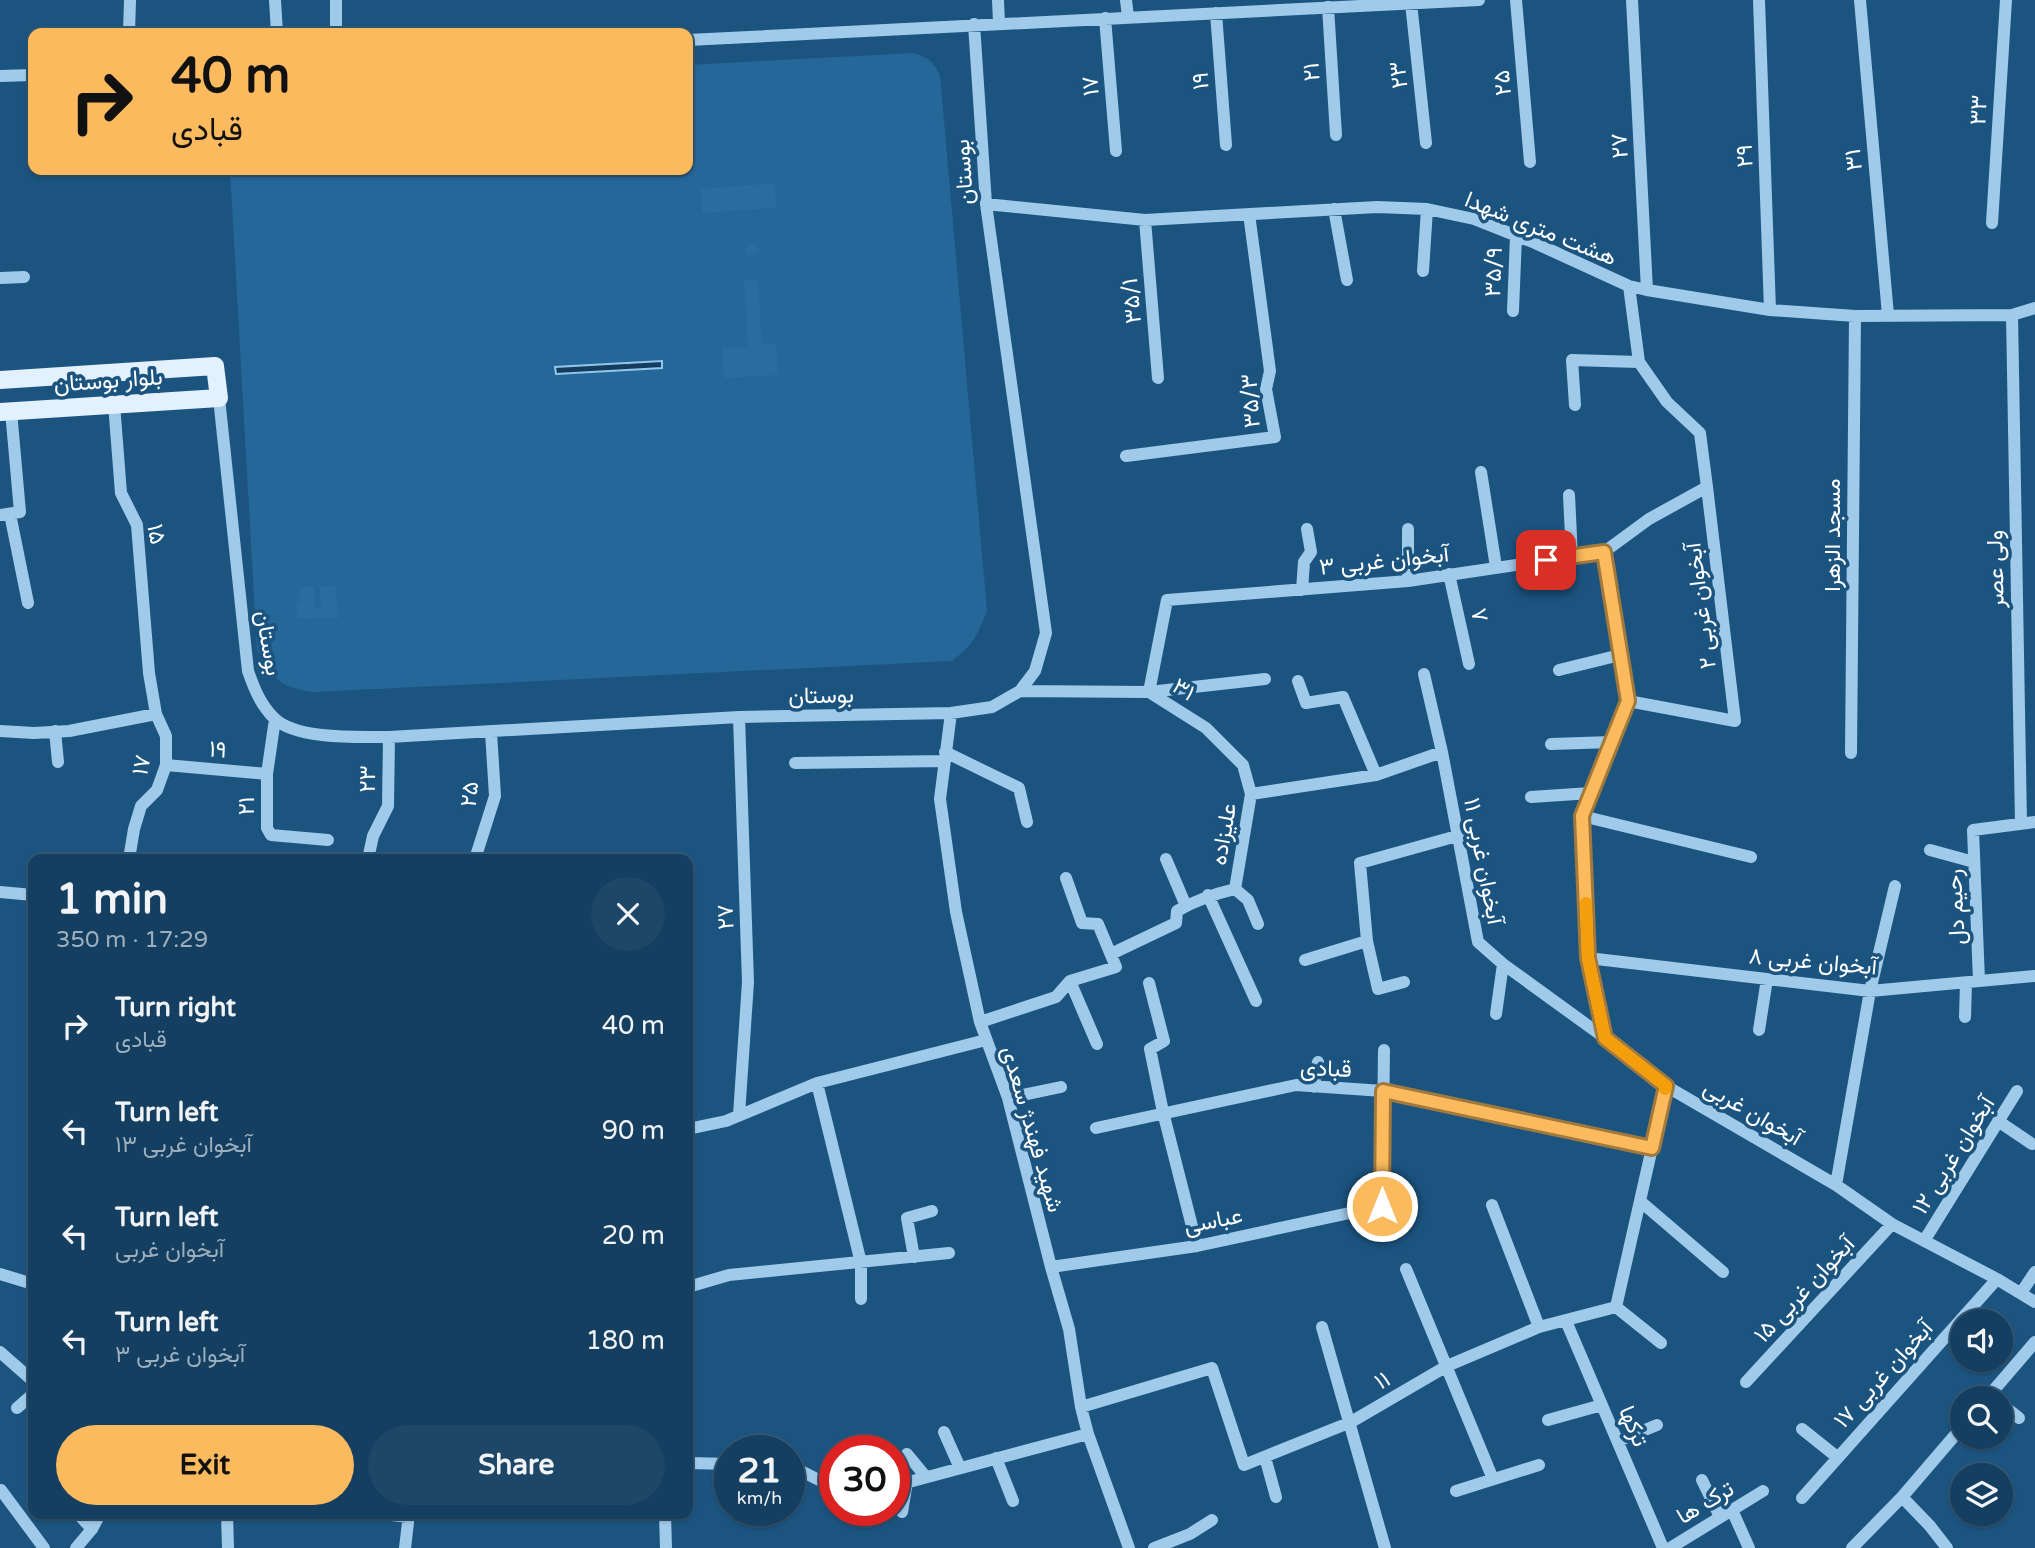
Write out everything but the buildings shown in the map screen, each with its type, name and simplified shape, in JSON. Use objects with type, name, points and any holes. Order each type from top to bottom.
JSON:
[{"type":"main road","name":"بلوار بوستان","points":[[0,380],[215,366],[219,397],[6,411]]},
{"type":"street","points":[[129,28],[130,0]]},
{"type":"street","points":[[275,0],[277,28]]},
{"type":"street","points":[[336,0],[336,28]]},
{"type":"street","points":[[998,0],[999,23]]},
{"type":"street","points":[[1126,0],[1128,17]]},
{"type":"street","points":[[693,40],[1216,13],[1238,6],[1328,7],[1345,3],[1479,0]]},
{"type":"street","name":"۲۵","points":[[1516,0],[1531,162]]},
{"type":"street","name":"۲۷","points":[[1632,0],[1647,290]]},
{"type":"street","name":"۲۹","points":[[1759,0],[1770,310]]},
{"type":"street","name":"۳۱","points":[[1860,0],[1888,315]]},
{"type":"street","name":"۳۳","points":[[1992,223],[2006,0]]},
{"type":"street","name":"۲۳","points":[[1411,3],[1426,143]]},
{"type":"street","name":"۲۱","points":[[1328,7],[1336,135]]},
{"type":"street","name":"۱۹","points":[[1216,13],[1226,145]]},
{"type":"street","name":"۱۷","points":[[1105,18],[1116,150]]},
{"type":"street","name":"بوستان","points":[[219,397],[247,671],[258,696],[275,719],[301,732],[337,737],[389,737],[739,717],[951,713],[992,707],[1020,691],[1035,671],[1046,633],[986,204],[974,24]]},
{"type":"street","points":[[0,76],[28,75]]},
{"type":"street","name":"هشت متری شهدا","points":[[986,204],[1145,220],[1377,207],[1427,209],[1474,219],[1629,286],[1647,290],[1770,310],[1855,316],[2012,315],[2035,308]]},
{"type":"street","points":[[1334,209],[1347,280]]},
{"type":"street","points":[[1423,271],[1427,209]]},
{"type":"street","name":"۳۵/۳","points":[[1126,456],[1275,437],[1266,389],[1270,371],[1249,214]]},
{"type":"street","name":"۳۵/۱","points":[[1145,220],[1158,378]]},
{"type":"street","name":"۳۵/۹","points":[[1513,311],[1516,236]]},
{"type":"street","points":[[0,278],[24,277]]},
{"type":"street","points":[[1605,1038],[1588,958],[1582,816],[1628,701],[1604,552],[1649,519],[1707,487],[1700,433],[1667,402],[1639,362],[1629,286]]},
{"type":"street","name":"ولی عصر","points":[[2012,315],[2021,823]]},
{"type":"street","name":"مسجد الزهرا","points":[[1851,753],[1855,316]]},
{"type":"street","points":[[1575,405],[1572,360],[1639,362]]},
{"type":"street","name":"۱۵","points":[[114,404],[121,493],[137,525],[149,673]]},
{"type":"street","points":[[6,411],[20,512],[5,514],[28,603]]},
{"type":"street","points":[[1481,472],[1496,567]]},
{"type":"street","name":"آبخوان غربی ۲","points":[[1628,701],[1735,721],[1707,487]]},
{"type":"street","points":[[1569,495],[1572,557]]},
{"type":"street","points":[[1302,590],[1304,562],[1311,552],[1307,529]]},
{"type":"street","points":[[1408,529],[1408,580]]},
{"type":"street","name":"آبخوان غربی ۳","points":[[1167,600],[1408,580],[1604,552]]},
{"type":"street","name":"۷","points":[[1449,574],[1469,664]]},
{"type":"street","name":"۳۱","points":[[1167,600],[1149,692],[1206,728],[1243,765],[1251,794]]},
{"type":"street","points":[[1559,670],[1620,655]]},
{"type":"street","name":"۱۷","points":[[130,854],[141,806],[157,790],[166,765],[166,736],[156,714],[149,673]]},
{"type":"street","name":"آبخوان غربی ۱۱","points":[[1424,674],[1442,752],[1478,942],[1503,964],[1605,1038]]},
{"type":"street","points":[[1020,691],[1149,692],[1265,679]]},
{"type":"street","points":[[1298,681],[1306,703],[1343,698],[1376,775]]},
{"type":"street","name":"شهید فهندژ سعدی","points":[[951,713],[940,799],[956,912],[980,1022],[1008,1098],[1069,1329],[1088,1434],[1129,1548]]},
{"type":"street","points":[[0,731],[69,731],[156,714]]},
{"type":"street","name":"۲۷","points":[[739,717],[748,982],[739,1115]]},
{"type":"street","name":"۲۱","points":[[275,719],[267,774],[267,828],[271,835],[328,840]]},
{"type":"street","points":[[55,731],[58,762]]},
{"type":"street","name":"۲۵","points":[[477,854],[495,796],[491,732]]},
{"type":"street","name":"۲۳","points":[[369,854],[373,836],[388,806],[389,737]]},
{"type":"street","points":[[1551,744],[1612,742]]},
{"type":"street","name":"علیزاده","points":[[1111,954],[1176,923],[1177,911],[1186,906],[1208,895],[1235,889],[1251,794],[1376,775],[1442,752]]},
{"type":"street","points":[[796,763],[945,757],[1019,788],[1027,822]]},
{"type":"street","name":"۱۹","points":[[166,765],[267,774]]},
{"type":"street","points":[[1531,797],[1591,793]]},
{"type":"street","points":[[1582,816],[1751,857]]},
{"type":"street","points":[[2021,823],[2035,822]]},
{"type":"street","name":"رحیم دل","points":[[1965,1017],[1973,982],[1973,830],[2021,823]]},
{"type":"street","points":[[1404,982],[1378,989],[1367,941],[1360,863],[1457,836]]},
{"type":"street","points":[[1930,850],[1974,862]]},
{"type":"street","points":[[1166,859],[1186,906]]},
{"type":"street","points":[[980,1022],[1056,998],[1070,981],[1116,967],[1098,924],[1082,923],[1066,878]]},
{"type":"street","points":[[1836,1185],[1870,991],[1895,886]]},
{"type":"street","points":[[1235,889],[1248,900],[1258,924]]},
{"type":"street","points":[[0,892],[28,895]]},
{"type":"street","points":[[1208,895],[1256,1001]]},
{"type":"street","points":[[1305,960],[1367,941]]},
{"type":"street","name":"آبخوان غربی ۸","points":[[1588,958],[1870,991],[2035,976]]},
{"type":"street","points":[[1496,1014],[1503,964]]},
{"type":"street","points":[[1759,1030],[1767,979]]},
{"type":"street","points":[[1070,981],[1097,1044]]},
{"type":"street","points":[[1149,983],[1164,1041],[1150,1049],[1197,1246]]},
{"type":"street","name":"آبخوان غربی","points":[[1605,1038],[1666,1086],[1836,1185],[1892,1224],[2035,1302]]},
{"type":"street","points":[[693,1128],[726,1121],[817,1083],[986,1040]]},
{"type":"street","points":[[1383,1091],[1384,1050]]},
{"type":"street","points":[[1314,1087],[1318,1062]]},
{"type":"street","points":[[817,1083],[861,1263],[861,1298]]},
{"type":"street","name":"قبادی","points":[[1096,1128],[1296,1086],[1383,1091],[1652,1148]]},
{"type":"street","points":[[1661,1343],[1616,1307],[1666,1086]]},
{"type":"street","points":[[1008,1098],[1061,1087]]},
{"type":"street","name":"عباسی","points":[[1051,1268],[1197,1246],[1382,1206],[1383,1091]]},
{"type":"street","name":"آبخوان غربی ۱۲","points":[[1924,1241],[2017,1091]]},
{"type":"street","points":[[1998,1121],[2032,1144]]},
{"type":"street","points":[[1640,1201],[1723,1272]]},
{"type":"street","points":[[1492,1205],[1539,1327]]},
{"type":"street","points":[[914,1256],[907,1218],[932,1210]]},
{"type":"street","name":"آبخوان غربی ۱۵","points":[[1746,1382],[1892,1224]]},
{"type":"street","points":[[693,1286],[729,1275],[948,1253]]},
{"type":"street","points":[[1406,1269],[1493,1479]]},
{"type":"street","points":[[2021,1293],[2035,1272]]},
{"type":"street","points":[[0,1274],[28,1282]]},
{"type":"street","name":"آبخوان غربی ۱۷","points":[[1802,1498],[1997,1279]]},
{"type":"street","name":"۱۱","points":[[1081,1407],[1212,1368],[1244,1465],[1351,1423],[1447,1366],[1539,1327],[1616,1307]]},
{"type":"street","name":"ترکها","points":[[1566,1321],[1663,1548]]},
{"type":"street","points":[[1322,1327],[1385,1548]]},
{"type":"street","points":[[2003,1386],[2035,1342]]},
{"type":"street","points":[[0,1352],[28,1377]]},
{"type":"street","points":[[17,1408],[28,1398]]},
{"type":"street","points":[[1548,1420],[1602,1405]]},
{"type":"street","points":[[2013,1414],[2019,1418]]},
{"type":"street","points":[[1618,1441],[1657,1425]]},
{"type":"street","points":[[1802,1429],[1837,1457]]},
{"type":"street","points":[[944,1432],[960,1468]]},
{"type":"street","points":[[910,1481],[1088,1434]]},
{"type":"street","points":[[1852,1548],[1902,1497],[1950,1441]]},
{"type":"street","points":[[1265,1457],[1276,1497]]},
{"type":"street","points":[[910,1458],[926,1477]]},
{"type":"street","points":[[996,1458],[1013,1501]]},
{"type":"street","points":[[693,1463],[714,1464]]},
{"type":"street","points":[[1456,1491],[1539,1465]]},
{"type":"street","points":[[1702,1480],[1720,1517]]},
{"type":"street","points":[[1,1490],[44,1548]]},
{"type":"street","name":"ترک ها","points":[[1670,1548],[1763,1491]]},
{"type":"street","points":[[1902,1497],[1947,1548]]},
{"type":"street","points":[[1732,1510],[1749,1548]]},
{"type":"street","points":[[83,1519],[92,1529]]},
{"type":"street","points":[[76,1548],[97,1519]]},
{"type":"street","points":[[227,1519],[228,1548]]},
{"type":"street","points":[[405,1548],[409,1519]]},
{"type":"street","points":[[665,1519],[666,1548]]},
{"type":"street","points":[[1154,1548],[1191,1534],[1212,1520]]},
{"type":"shaded area","points":[[913,53],[929,60],[940,75],[987,611],[970,645],[952,661],[313,692],[278,680],[267,668],[257,650],[230,175],[693,175],[693,65]]},
{"type":"water","points":[[662,361],[662,368],[556,374],[555,367]]},
{"type":"slow traffic","points":[[1586,903],[1588,958],[1605,1038],[1666,1086],[1665,1089]]},
{"type":"route","points":[[1382,1206],[1383,1091],[1652,1148],[1666,1086],[1605,1038],[1588,958],[1582,816],[1628,701],[1604,552],[1546,560]]}]
